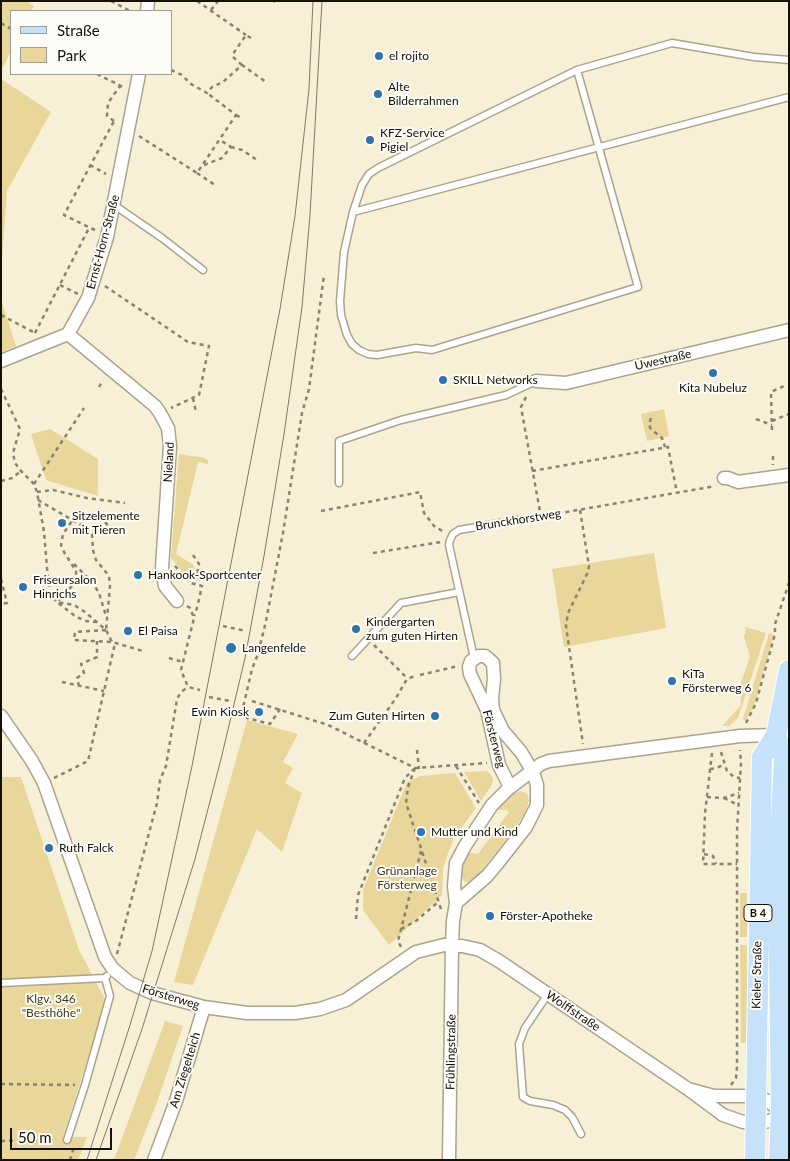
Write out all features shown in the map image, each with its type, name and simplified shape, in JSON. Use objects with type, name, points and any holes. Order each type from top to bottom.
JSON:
[{"type":"main road","name":"Kieler Straße","points":[[779,1160],[784,1031],[779,973],[784,884],[784,758],[781,724],[789,670]]},
{"type":"main road","name":"Kieler Straße","points":[[755,1160],[762,757],[781,724]]},
{"type":"street","name":"Ernst-Horn-Straße","points":[[68,334],[88,298],[107,237],[136,94],[138,75]]},
{"type":"street","name":"Uwestraße","points":[[536,381],[566,383],[789,330]]},
{"type":"street","points":[[1,361],[68,334]]},
{"type":"street","name":"Nieland","points":[[68,334],[160,413],[168,428],[170,437],[162,568],[165,586],[176,601]]},
{"type":"street","points":[[724,478],[738,482],[789,475]]},
{"type":"street","name":"Försterweg","points":[[456,903],[492,870],[530,821],[538,798],[533,772],[521,752],[503,731],[494,710],[492,699],[493,663],[485,656],[478,656],[474,658],[469,667],[470,674],[487,710],[498,761],[510,787]]},
{"type":"street","name":"Försterweg","points":[[1,716],[32,761],[44,783],[105,957],[109,974],[152,993],[204,1007],[247,1013],[295,1013],[320,1009],[346,1000],[406,957],[425,949],[452,945],[456,903],[454,886],[456,864],[459,855],[500,796],[541,764],[549,761],[740,736],[781,724]]},
{"type":"street","name":"Wolffstraße","points":[[452,945],[471,948],[490,955],[724,1115],[736,1120],[756,1123]]},
{"type":"street","name":"Frühlingstraße","points":[[449,1160],[452,945]]},
{"type":"street","points":[[779,973],[782,984],[789,992]]},
{"type":"street","name":"Am Ziegelteich","points":[[154,1160],[176,1101],[204,1007]]},
{"type":"street","name":"Wolffstraße","points":[[688,1089],[714,1096],[756,1096],[768,1101],[781,1111]]},
{"type":"street","points":[[756,1123],[770,1122],[781,1111]]},
{"type":"lane","points":[[577,70],[638,287],[432,350],[416,348],[377,355],[359,350],[352,344],[347,335],[341,315],[340,301],[344,252],[353,212],[362,185],[369,174],[577,70],[672,42],[754,57],[789,60]]},
{"type":"lane","points":[[353,212],[789,97]]},
{"type":"lane","points":[[114,205],[162,238],[203,270]]},
{"type":"lane","points":[[340,483],[339,441],[401,420],[506,395],[536,381]]},
{"type":"lane","name":"Brunckhorstweg","points":[[450,539],[459,530],[516,520]]},
{"type":"lane","points":[[450,539],[459,592],[474,658]]},
{"type":"lane","points":[[352,656],[401,603],[459,592]]},
{"type":"lane","points":[[1,982],[109,974],[110,996],[67,1140]]},
{"type":"lane","points":[[548,994],[526,1028],[519,1044],[523,1097],[530,1101],[552,1105],[565,1110],[572,1117],[581,1134]]},
{"type":"path","points":[[111,1],[128,10]]},
{"type":"path","points":[[197,1],[251,38]]},
{"type":"path","points":[[211,10],[218,1]]},
{"type":"path","points":[[246,35],[233,57],[266,82]]},
{"type":"path","points":[[207,93],[212,87],[224,82],[242,65]]},
{"type":"path","points":[[172,70],[182,75],[191,84],[242,118]]},
{"type":"path","points":[[99,75],[136,94]]},
{"type":"path","points":[[120,86],[108,103],[107,116],[129,128],[215,185]]},
{"type":"path","points":[[197,173],[236,115]]},
{"type":"path","points":[[107,237],[64,215],[114,121]]},
{"type":"path","points":[[220,140],[231,147],[242,150],[257,160]]},
{"type":"path","points":[[202,165],[222,158],[231,147]]},
{"type":"path","points":[[90,166],[119,181]]},
{"type":"path","points":[[1,315],[33,332],[89,228]]},
{"type":"path","points":[[280,709],[270,724],[247,718],[242,712],[266,622],[283,533],[302,413],[309,389],[324,275]]},
{"type":"path","points":[[95,280],[188,342],[209,346],[199,395],[160,413]]},
{"type":"path","points":[[60,285],[88,298]]},
{"type":"path","points":[[536,381],[521,407],[540,517]]},
{"type":"path","points":[[772,430],[770,392],[786,385]]},
{"type":"path","points":[[2,391],[20,429],[13,453],[15,463],[20,471],[34,484],[37,492],[44,532],[48,580],[52,596],[80,619],[97,622]]},
{"type":"path","points":[[193,398],[196,412]]},
{"type":"path","points":[[34,484],[84,408]]},
{"type":"path","points":[[756,419],[772,423],[789,414]]},
{"type":"path","points":[[651,418],[649,425],[651,429],[662,438],[665,447],[668,447],[677,493]]},
{"type":"path","points":[[532,471],[665,447]]},
{"type":"path","points":[[1,480],[12,478],[20,471]]},
{"type":"path","name":"Brunckhorstweg","points":[[516,520],[710,487]]},
{"type":"path","points":[[37,492],[53,490],[87,498],[125,503]]},
{"type":"path","points":[[321,511],[420,492],[424,513],[428,520],[450,539]]},
{"type":"path","points":[[38,500],[92,534],[96,560],[109,576],[110,586],[106,630]]},
{"type":"path","points":[[580,510],[589,566],[588,572],[570,608],[566,626],[585,756]]},
{"type":"path","points":[[57,602],[72,585],[76,576],[76,571],[61,545],[63,534],[72,521],[83,516],[93,518],[105,522],[110,528],[109,531]]},
{"type":"path","points":[[373,553],[450,539]]},
{"type":"path","points":[[163,553],[190,583],[202,586],[198,608],[184,650],[181,670],[188,687]]},
{"type":"path","points":[[193,556],[199,564],[195,584]]},
{"type":"path","points":[[71,562],[92,582],[99,593],[107,618]]},
{"type":"path","points":[[1,579],[7,603],[1,604]]},
{"type":"path","points":[[746,724],[754,711],[775,634],[774,624],[789,583]]},
{"type":"path","points":[[176,601],[190,608],[194,618]]},
{"type":"path","points":[[44,783],[88,761],[113,643],[106,630],[86,612],[74,605],[57,602]]},
{"type":"path","points":[[223,626],[246,631]]},
{"type":"path","points":[[106,630],[75,632],[74,640],[113,643],[143,651]]},
{"type":"path","points":[[79,686],[77,678],[84,673],[81,664],[97,657],[96,642]]},
{"type":"path","points":[[377,648],[407,679]]},
{"type":"path","points":[[169,658],[183,662]]},
{"type":"path","points":[[420,675],[456,666]]},
{"type":"path","points":[[364,743],[407,679],[415,676]]},
{"type":"path","points":[[62,682],[104,691]]},
{"type":"path","points":[[109,974],[157,803],[160,780],[166,766],[177,699],[181,692],[188,687],[200,690]]},
{"type":"path","points":[[208,697],[230,702]]},
{"type":"path","points":[[252,701],[328,725],[419,769],[498,761]]},
{"type":"path","points":[[730,1088],[736,1078],[737,1067],[737,864],[741,763],[739,743]]},
{"type":"path","points":[[417,750],[419,769]]},
{"type":"path","points":[[730,751],[712,752],[703,864],[737,864]]},
{"type":"path","points":[[720,752],[724,764],[731,775],[740,778]]},
{"type":"path","points":[[710,769],[724,764]]},
{"type":"path","points":[[456,766],[486,815]]},
{"type":"path","points":[[415,768],[408,787],[406,802],[445,919],[453,921]]},
{"type":"path","points":[[356,919],[358,895],[405,778],[415,768]]},
{"type":"path","points":[[707,797],[724,798],[739,793]]},
{"type":"path","points":[[724,798],[738,805]]},
{"type":"path","points":[[406,957],[398,941],[422,849]]},
{"type":"path","points":[[703,854],[713,856],[716,864]]},
{"type":"path","points":[[401,929],[416,921],[439,902]]},
{"type":"path","points":[[1,1084],[84,1085]]},
{"type":"path","points":[[1,1141],[67,1140]]},
{"type":"green space","points":[[1,1],[26,1],[34,6],[32,10],[10,10],[10,53],[1,71]]},
{"type":"green space","points":[[1,79],[51,112],[7,191],[1,272]]},
{"type":"green space","points":[[1,300],[16,346],[1,352]]},
{"type":"green space","points":[[664,409],[669,436],[647,441],[641,414]]},
{"type":"green space","points":[[50,429],[98,459],[98,496],[46,480],[31,434]]},
{"type":"green space","points":[[179,454],[205,458],[208,461],[208,464],[198,462],[176,554],[194,565],[193,574],[188,578],[171,558]]},
{"type":"green space","points":[[654,553],[666,628],[564,647],[552,569]]},
{"type":"green space","points":[[745,627],[766,633],[738,718],[729,726],[722,726],[741,705],[741,682],[750,657],[744,637]]},
{"type":"green space","points":[[769,633],[774,635],[755,703],[745,721],[743,719]]},
{"type":"green space","points":[[247,720],[298,734],[283,762],[293,768],[285,783],[302,793],[282,852],[257,829],[193,985],[174,982]]},
{"type":"green space","points":[[487,771],[492,776],[493,781],[481,801],[464,772]]},
{"type":"green space","name":"Grünanlage Försterweg","points":[[455,773],[476,808],[454,838],[443,868],[442,895],[389,945],[363,910],[363,890],[407,782],[421,776]]},
{"type":"green space","name":"Klgv. 346 \"Besthöhe\"","points":[[1,777],[21,777],[79,950],[106,1001],[63,1137],[87,1137],[78,1160],[1,1160]]},
{"type":"green space","points":[[521,791],[527,794],[529,800],[524,815],[475,879],[471,882],[465,882],[461,877],[466,852],[478,854],[509,812],[497,810],[512,794]]},
{"type":"green space","points":[[740,893],[747,893],[747,937],[740,937]]},
{"type":"green space","points":[[740,945],[747,945],[748,1043],[741,1043]]},
{"type":"green space","points":[[165,1021],[183,1026],[157,1102],[134,1160],[114,1160]]},
{"type":"tram line","points":[[87,1160],[152,951],[192,766],[280,309],[295,216],[309,89],[313,1]]},
{"type":"tram line","points":[[96,1160],[142,1029],[195,859],[245,658],[284,434],[302,307],[310,215],[322,1]]},
{"type":"place","name":"el rojito","points":[[379,56]]},
{"type":"place","name":"Alte Bilderrahmen","points":[[378,94]]},
{"type":"place","name":"KFZ-Service Pigiel","points":[[370,140]]},
{"type":"place","name":"Kita Nubeluz","points":[[713,373]]},
{"type":"place","name":"SKILL Networks","points":[[443,380]]},
{"type":"place","name":"Sitzelemente mit Tieren","points":[[62,523]]},
{"type":"place","name":"Hankook-Sportcenter","points":[[138,575]]},
{"type":"place","name":"Friseursalon Hinrichs","points":[[23,587]]},
{"type":"place","name":"Kindergarten zum guten Hirten","points":[[356,629]]},
{"type":"place","name":"El Paisa","points":[[128,631]]},
{"type":"place","name":"Langenfelde","points":[[231,648]]},
{"type":"place","name":"KiTa Försterweg 6","points":[[672,681]]},
{"type":"place","name":"Ewin Kiosk","points":[[259,712]]},
{"type":"place","name":"Zum Guten Hirten","points":[[435,716]]},
{"type":"place","name":"Mutter und Kind","points":[[421,832]]},
{"type":"place","name":"Ruth Falck","points":[[49,848]]},
{"type":"place","name":"Förster-Apotheke","points":[[490,916]]}]
